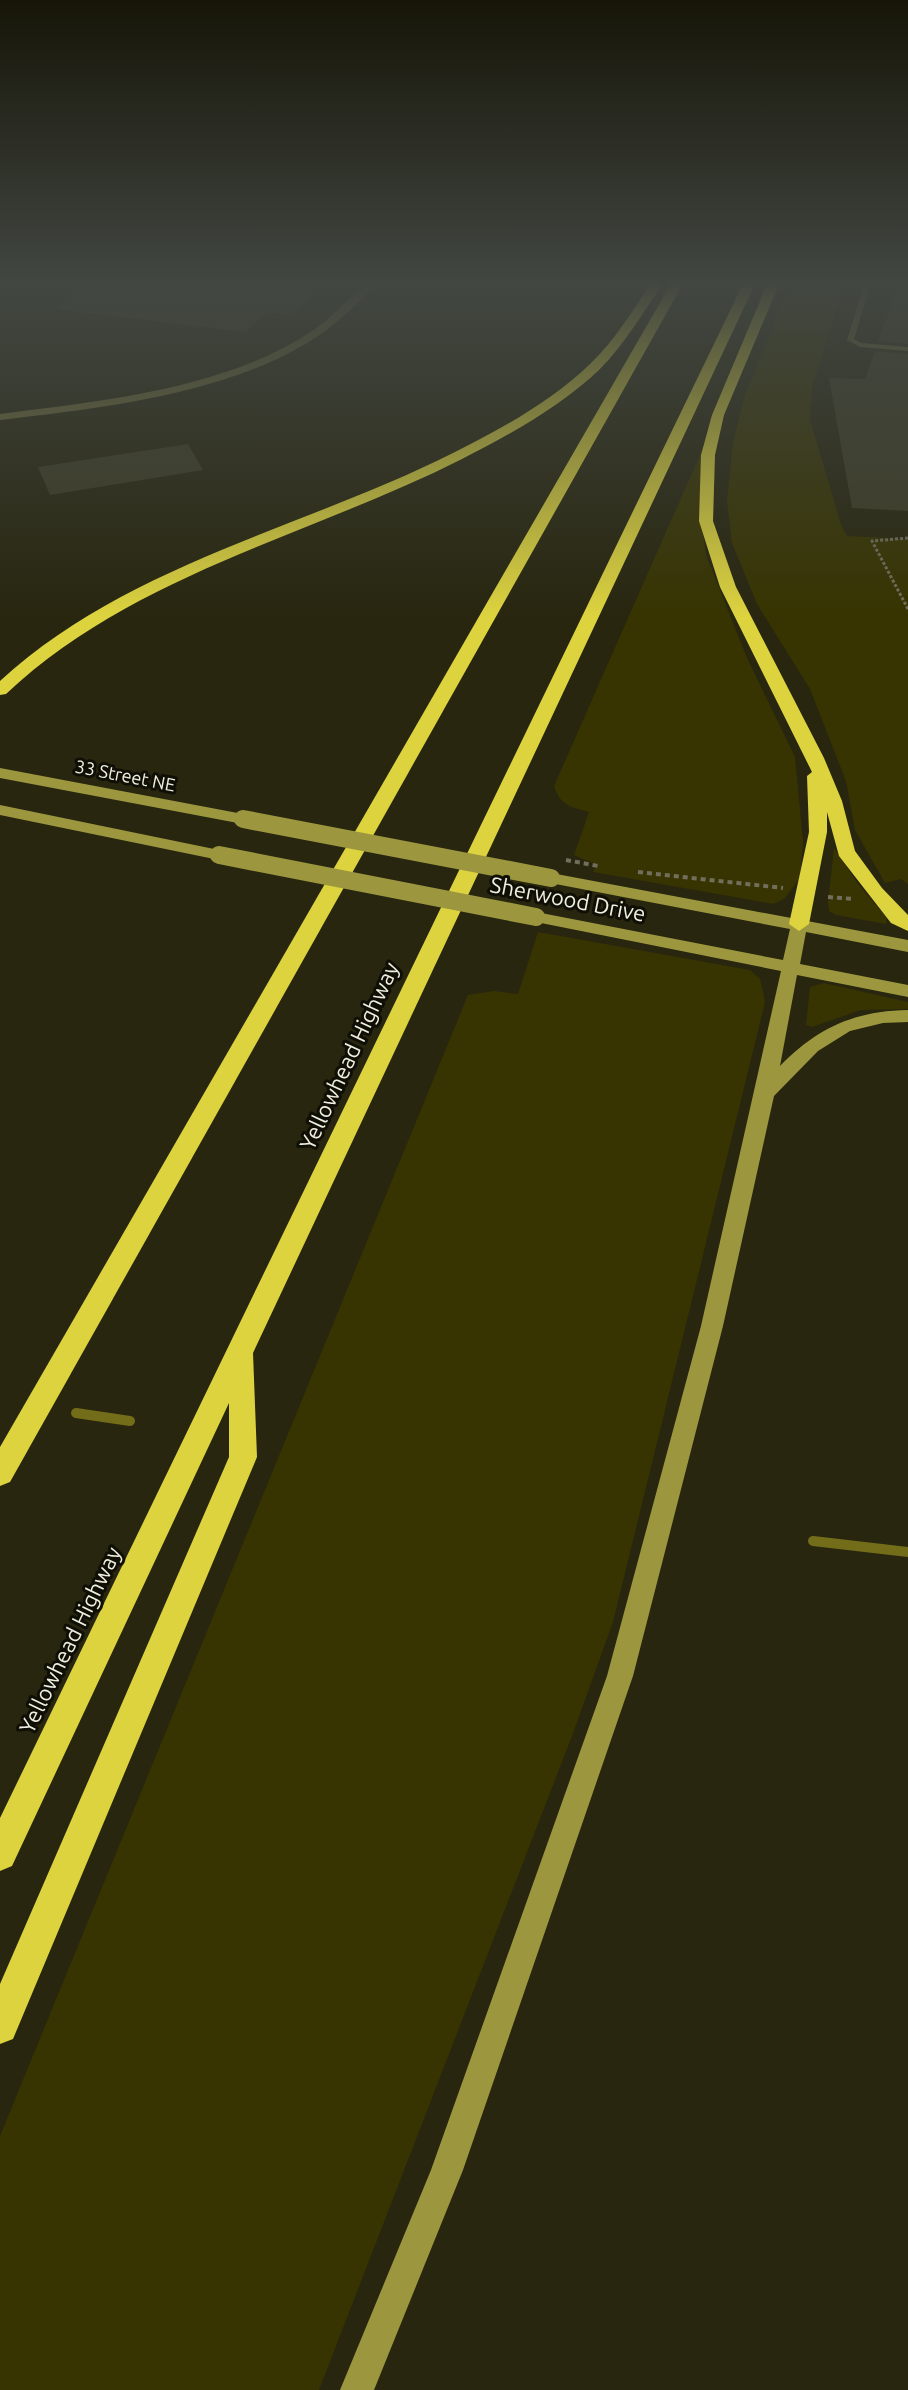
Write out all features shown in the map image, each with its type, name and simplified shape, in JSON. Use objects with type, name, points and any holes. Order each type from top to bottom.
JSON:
[{"type":"highway","points":[[0,670],[52,637],[79,628],[194,568],[469,451],[561,394]]},
{"type":"highway","points":[[0,1473],[615,394]]},
{"type":"highway","name":"Yellowhead Highway","points":[[0,1854],[242,1353],[697,394]]},
{"type":"highway","points":[[727,394],[708,455],[706,521],[728,587],[815,758],[833,801],[846,852],[875,892],[898,918],[908,924]]},
{"type":"highway","points":[[0,690],[79,628]]},
{"type":"highway","points":[[799,924],[818,832],[815,758]]},
{"type":"highway","points":[[0,2026],[243,1457],[242,1353]]},
{"type":"main road","name":"33 Street NE","points":[[0,773],[243,819]]},
{"type":"main road","name":"Sherwood Drive","points":[[0,810],[908,991]]},
{"type":"main road","name":"Sherwood Drive","points":[[243,819],[908,946]]},
{"type":"main road","points":[[357,2390],[447,2170],[620,1676],[712,1326],[765,1093],[799,924]]},
{"type":"main road","points":[[765,1093],[819,1037],[853,1022],[888,1015],[908,1016]]},
{"type":"street","points":[[0,417],[78,408],[145,394]]},
{"type":"path","points":[[908,538],[872,541],[908,609]]},
{"type":"path","points":[[598,866],[611,868]]},
{"type":"path","points":[[637,872],[789,889]]},
{"type":"path","points":[[832,898],[855,899]]},
{"type":"shaded area","points":[[812,394],[810,419],[841,525],[847,536],[908,539],[908,884],[901,879],[885,883],[855,830],[846,781],[810,689],[757,604],[732,543],[727,501],[733,442],[745,395]]},
{"type":"shaded area","points":[[707,439],[701,520],[706,555],[747,658],[795,757],[803,842],[800,878],[785,898],[774,904],[593,872],[597,865],[574,855],[589,812],[567,804],[554,786]]},
{"type":"shaded area","points":[[834,848],[858,884],[887,918],[886,924],[829,911]]},
{"type":"shaded area","points":[[538,932],[750,970],[760,979],[765,1002],[613,1622],[572,1736],[319,2390],[0,2390],[0,2136],[468,995],[494,991],[518,994]]},
{"type":"shaded area","points":[[824,983],[908,1002],[908,1009],[861,1010],[812,1027],[806,1025],[810,987]]},
{"type":"building","points":[[832,394],[908,394],[908,511],[852,508]]},
{"type":"building","points":[[188,444],[203,470],[50,495],[38,467]]},
{"type":"waterway","points":[[76,1413],[130,1421]]},
{"type":"waterway","points":[[813,1541],[908,1552]]}]
